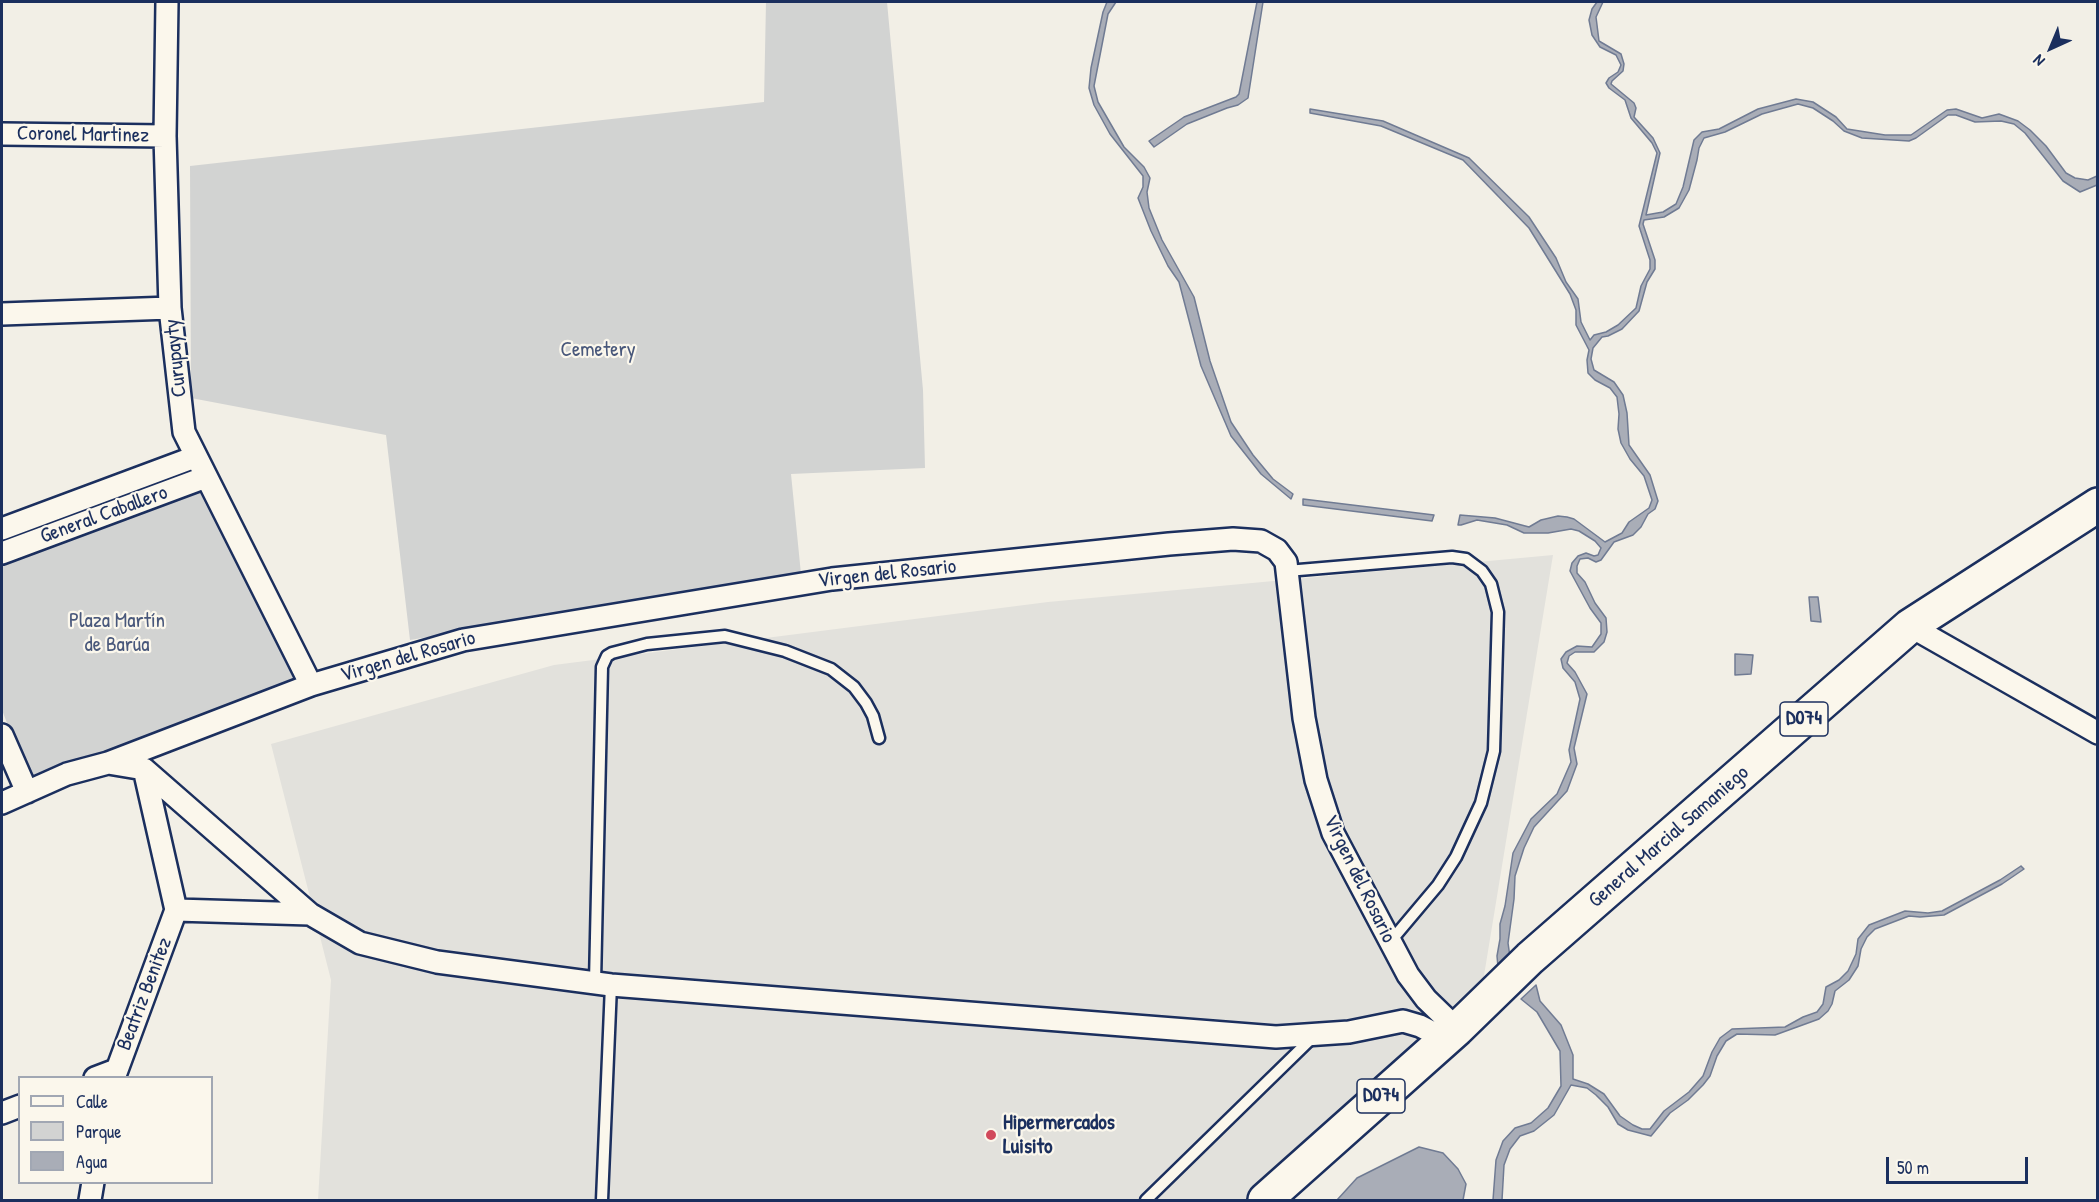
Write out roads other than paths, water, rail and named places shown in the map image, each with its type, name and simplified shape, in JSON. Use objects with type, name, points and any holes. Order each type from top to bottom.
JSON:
[{"type":"main road","name":"General Marcial Samaniego","points":[[1265,1200],[1451,1034],[1530,957],[1910,626],[2097,505]]},
{"type":"street","name":"Curupayty","points":[[167,2],[165,136],[170,308],[184,432],[311,685]]},
{"type":"street","name":"Coronel Martinez","points":[[2,134],[165,136]]},
{"type":"street","points":[[2,314],[170,308]]},
{"type":"street","name":"General Caballero","points":[[2,529],[195,457]]},
{"type":"street","name":"General Caballero","points":[[2,553],[206,477]]},
{"type":"street","name":"Virgen del Rosario","points":[[14,797],[67,774],[108,763],[311,685],[463,640],[832,579],[1169,544],[1233,539],[1261,541],[1282,555],[1287,571],[1304,718],[1316,780],[1333,833],[1408,975],[1451,1034]]},
{"type":"street","points":[[1910,626],[2097,733]]},
{"type":"street","points":[[2,735],[14,797]]},
{"type":"street","points":[[108,763],[144,769],[310,914],[360,943],[437,962],[603,984],[1276,1037],[1348,1032],[1404,1021],[1451,1034]]},
{"type":"street","points":[[2,769],[14,797]]},
{"type":"street","points":[[144,769],[176,910],[310,914]]},
{"type":"street","name":"Beatriz Benitez","points":[[115,1074],[176,910]]},
{"type":"street","points":[[2,1113],[18,1107]]},
{"type":"street","points":[[90,1200],[93,1184]]},
{"type":"lane","points":[[1287,571],[1452,557],[1466,559],[1482,571],[1491,584],[1498,612],[1494,751],[1481,803],[1456,857],[1438,885],[1390,943]]},
{"type":"lane","points":[[602,1200],[602,667],[607,656],[612,652],[647,644],[726,636],[785,651],[831,669],[854,687],[873,716],[879,738]]},
{"type":"lane","points":[[1146,1200],[1315,1035]]},
{"type":"water","points":[[1107,2],[1116,2],[1108,14],[1094,86],[1098,102],[1124,147],[1144,167],[1150,178],[1147,192],[1149,208],[1162,240],[1194,297],[1210,361],[1231,422],[1253,455],[1273,479],[1293,494],[1291,499],[1261,474],[1231,436],[1201,366],[1179,282],[1168,266],[1138,198],[1143,187],[1143,176],[1110,134],[1094,105],[1089,88],[1091,68]]},
{"type":"water","points":[[1257,2],[1263,2],[1248,98],[1238,105],[1187,124],[1154,147],[1149,141],[1184,117],[1239,94]]},
{"type":"water","points":[[1597,2],[1603,2],[1596,17],[1599,41],[1621,54],[1624,64],[1623,71],[1611,84],[1634,103],[1636,108],[1634,117],[1653,138],[1660,153],[1646,215],[1663,212],[1676,204],[1683,187],[1694,140],[1702,132],[1719,129],[1758,109],[1796,99],[1813,102],[1836,117],[1847,129],[1885,135],[1911,135],[1947,110],[1956,109],[1982,118],[1999,114],[2018,121],[2030,130],[2046,146],[2066,173],[2075,178],[2088,180],[2097,176],[2097,185],[2080,192],[2063,181],[2025,133],[2014,124],[2001,121],[1975,122],[1956,115],[1948,115],[1909,141],[1862,138],[1844,131],[1813,108],[1798,104],[1762,114],[1725,132],[1704,138],[1699,148],[1689,190],[1679,208],[1664,217],[1644,220],[1643,224],[1655,260],[1655,269],[1647,282],[1639,311],[1622,329],[1602,337],[1593,348],[1591,359],[1594,370],[1614,382],[1623,395],[1627,413],[1629,445],[1650,475],[1658,501],[1655,509],[1648,514],[1641,527],[1633,535],[1614,542],[1601,560],[1596,562],[1588,558],[1580,559],[1577,566],[1577,573],[1585,582],[1595,603],[1606,618],[1607,632],[1604,642],[1594,652],[1575,652],[1569,656],[1567,663],[1575,672],[1587,694],[1574,748],[1577,764],[1567,791],[1534,827],[1524,848],[1515,876],[1508,943],[1510,957],[1498,967],[1500,924],[1513,853],[1531,819],[1557,794],[1571,762],[1569,750],[1580,699],[1575,682],[1563,668],[1561,659],[1566,652],[1577,646],[1592,647],[1601,634],[1601,623],[1570,571],[1572,563],[1578,556],[1586,553],[1598,555],[1601,548],[1595,541],[1571,529],[1548,533],[1524,533],[1507,525],[1477,520],[1458,525],[1460,515],[1495,518],[1529,527],[1541,520],[1558,516],[1567,517],[1574,519],[1605,542],[1622,533],[1629,522],[1649,508],[1652,500],[1644,476],[1621,443],[1617,397],[1610,388],[1595,380],[1588,373],[1589,350],[1576,325],[1576,310],[1570,294],[1529,228],[1463,160],[1381,126],[1310,113],[1310,109],[1383,121],[1469,158],[1529,217],[1556,258],[1566,282],[1578,299],[1581,322],[1590,340],[1594,335],[1606,332],[1618,325],[1636,308],[1641,286],[1650,269],[1650,260],[1639,226],[1657,153],[1652,143],[1631,118],[1625,100],[1606,83],[1618,72],[1621,65],[1616,55],[1600,47],[1592,35],[1589,20]]},
{"type":"water","points":[[1303,499],[1434,515],[1432,521],[1303,505]]},
{"type":"water","points":[[1809,597],[1818,597],[1821,622],[1811,621]]},
{"type":"water","points":[[1735,654],[1753,655],[1751,674],[1735,675]]},
{"type":"water","points":[[2021,866],[2024,869],[2002,884],[1944,915],[1909,916],[1875,929],[1867,937],[1861,949],[1858,966],[1849,980],[1835,991],[1828,1011],[1819,1019],[1775,1035],[1737,1034],[1726,1041],[1717,1056],[1710,1076],[1703,1085],[1670,1113],[1651,1136],[1628,1130],[1618,1124],[1608,1107],[1596,1095],[1587,1088],[1571,1085],[1554,1115],[1534,1131],[1520,1136],[1510,1149],[1504,1165],[1502,1200],[1493,1200],[1496,1160],[1503,1141],[1515,1128],[1531,1123],[1548,1108],[1561,1086],[1560,1051],[1537,1012],[1521,999],[1536,985],[1540,1001],[1561,1025],[1573,1055],[1573,1079],[1588,1084],[1604,1094],[1620,1116],[1633,1125],[1642,1129],[1650,1129],[1664,1111],[1689,1092],[1703,1076],[1720,1038],[1732,1029],[1785,1027],[1817,1012],[1823,1004],[1826,987],[1839,980],[1848,971],[1856,954],[1858,939],[1869,925],[1905,911],[1928,913],[1942,911]]},
{"type":"water","points":[[1419,1147],[1443,1153],[1458,1169],[1466,1184],[1463,1200],[1337,1200],[1357,1178]]},
{"type":"place","name":"Hipermercados Luisito","points":[[991,1135]]},
{"type":"park label","name":"Cemetery","points":[[598,350]]},
{"type":"park label","name":"Plaza Martín de Barúa","points":[[117,633]]}]
